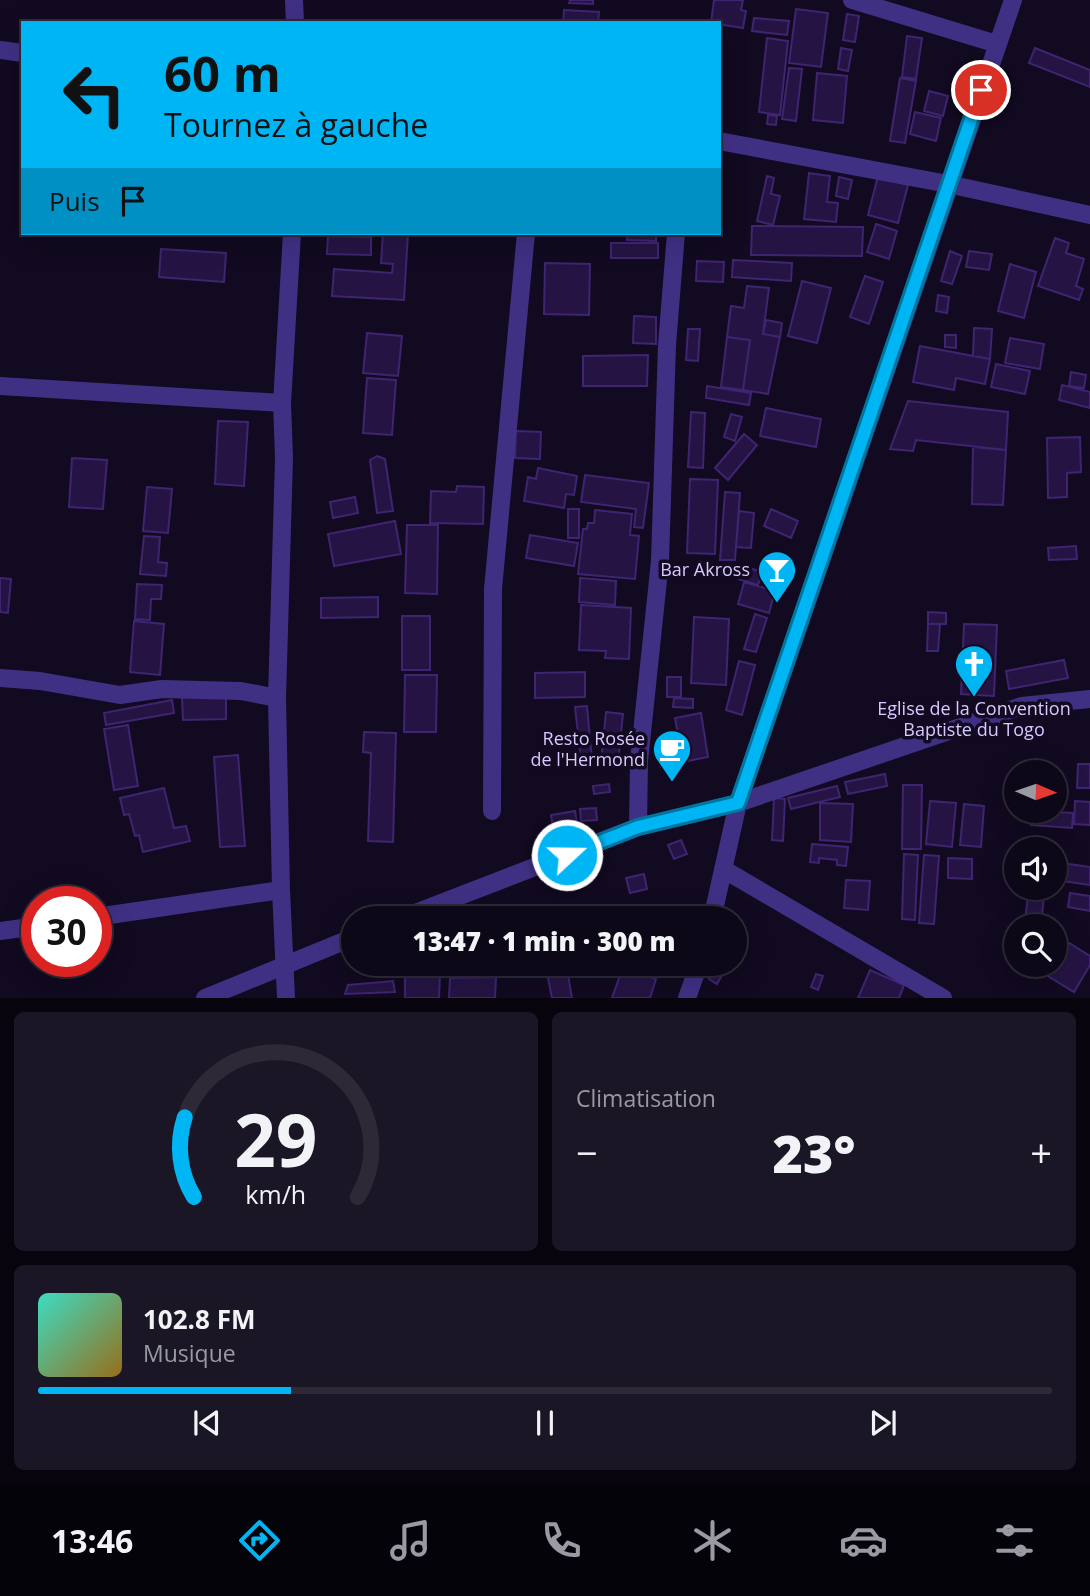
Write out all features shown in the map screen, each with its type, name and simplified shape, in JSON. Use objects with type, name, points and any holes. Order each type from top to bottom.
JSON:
[{"type":"street","points":[[294,0],[295,21]]},
{"type":"street","points":[[852,0],[997,44]]},
{"type":"street","points":[[715,906],[738,803],[1013,0]]},
{"type":"street","points":[[0,50],[21,53]]},
{"type":"street","points":[[721,142],[948,184],[1090,215]]},
{"type":"street","points":[[286,998],[277,698],[284,458],[282,403],[292,235]]},
{"type":"street","points":[[492,811],[493,589],[526,235]]},
{"type":"street","points":[[638,827],[639,761],[660,561],[667,345],[676,235]]},
{"type":"street","points":[[0,386],[282,403]]},
{"type":"street","points":[[0,678],[40,681],[120,695],[162,689],[241,691],[277,698]]},
{"type":"street","points":[[434,906],[638,827],[738,803],[1022,706],[1090,698]]},
{"type":"street","points":[[723,869],[943,998]]},
{"type":"street","points":[[112,915],[281,890]]},
{"type":"street","points":[[0,931],[21,928]]},
{"type":"street","points":[[205,998],[341,942]]},
{"type":"street","points":[[687,998],[695,976]]},
{"type":"building","points":[[570,0],[593,0],[593,4],[569,3]]},
{"type":"building","points":[[714,0],[743,0],[741,10],[746,11],[743,28],[711,21]]},
{"type":"building","points":[[796,9],[828,13],[821,67],[789,63]]},
{"type":"building","points":[[564,10],[599,12],[598,21],[563,21]]},
{"type":"building","points":[[847,14],[859,16],[855,42],[843,40]]},
{"type":"building","points":[[754,18],[789,21],[787,35],[752,31]]},
{"type":"building","points":[[907,36],[922,38],[916,79],[902,77]]},
{"type":"building","points":[[767,38],[788,41],[780,115],[759,112]]},
{"type":"building","points":[[841,48],[852,50],[848,71],[838,69]]},
{"type":"building","points":[[1035,48],[1090,70],[1090,87],[1029,63]]},
{"type":"building","points":[[789,68],[802,69],[796,121],[782,119]]},
{"type":"building","points":[[817,73],[847,76],[843,123],[813,120]]},
{"type":"building","points":[[900,78],[916,81],[905,143],[890,141]]},
{"type":"building","points":[[929,91],[948,96],[943,116],[924,111]]},
{"type":"building","points":[[915,112],[941,118],[936,141],[910,134]]},
{"type":"building","points":[[768,115],[777,116],[776,125],[767,124]]},
{"type":"building","points":[[809,173],[830,176],[827,202],[838,203],[836,222],[804,219]]},
{"type":"building","points":[[767,176],[774,178],[771,194],[780,196],[773,225],[757,221]]},
{"type":"building","points":[[878,176],[908,185],[898,223],[868,215]]},
{"type":"building","points":[[839,177],[852,180],[848,199],[836,196]]},
{"type":"building","points":[[876,224],[897,231],[889,259],[867,252]]},
{"type":"building","points":[[752,226],[863,227],[862,256],[751,255]]},
{"type":"building","points":[[383,235],[408,235],[404,300],[332,296],[334,269],[392,273],[393,264],[381,263]]},
{"type":"building","points":[[628,235],[656,235],[656,241],[627,240]]},
{"type":"building","points":[[328,236],[371,237],[371,255],[327,254]]},
{"type":"building","points":[[1055,238],[1069,243],[1066,253],[1084,259],[1076,286],[1083,289],[1079,300],[1038,286]]},
{"type":"building","points":[[611,243],[658,243],[658,258],[611,258]]},
{"type":"building","points":[[161,249],[226,253],[224,282],[159,277]]},
{"type":"building","points":[[950,251],[962,256],[952,284],[941,281]]},
{"type":"building","points":[[969,251],[992,254],[989,270],[966,267]]},
{"type":"building","points":[[733,260],[792,263],[791,281],[732,277]]},
{"type":"building","points":[[697,261],[724,262],[723,282],[696,281]]},
{"type":"building","points":[[545,263],[590,264],[589,315],[544,314]]},
{"type":"building","points":[[1010,264],[1036,272],[1024,318],[998,311]]},
{"type":"building","points":[[865,276],[883,282],[869,324],[850,317]]},
{"type":"building","points":[[802,281],[831,288],[817,343],[788,336]]},
{"type":"building","points":[[747,286],[769,288],[763,334],[780,337],[768,394],[743,390],[750,340],[727,337],[731,306],[744,308]]},
{"type":"building","points":[[938,295],[949,297],[947,313],[936,311]]},
{"type":"building","points":[[634,316],[656,317],[656,344],[633,343]]},
{"type":"building","points":[[766,320],[782,323],[780,337],[763,334]]},
{"type":"building","points":[[974,328],[992,329],[990,359],[973,356]]},
{"type":"building","points":[[688,329],[700,329],[698,361],[686,360]]},
{"type":"building","points":[[367,333],[402,336],[398,376],[363,373]]},
{"type":"building","points":[[945,335],[956,335],[956,348],[945,347]]},
{"type":"building","points":[[727,337],[750,340],[743,390],[721,387]]},
{"type":"building","points":[[1010,338],[1044,344],[1040,369],[1005,363]]},
{"type":"building","points":[[920,346],[990,359],[985,384],[956,378],[954,390],[913,382]]},
{"type":"building","points":[[648,355],[647,386],[583,386],[583,356]]},
{"type":"building","points":[[996,364],[1030,371],[1025,394],[991,387]]},
{"type":"building","points":[[1071,372],[1086,375],[1084,388],[1069,386]]},
{"type":"building","points":[[367,378],[396,380],[392,435],[363,433]]},
{"type":"building","points":[[1062,385],[1090,392],[1090,408],[1059,400]]},
{"type":"building","points":[[707,386],[751,393],[749,405],[706,398]]},
{"type":"building","points":[[908,401],[1008,412],[1006,450],[916,440],[913,451],[890,449]]},
{"type":"building","points":[[766,408],[821,419],[816,447],[760,436]]},
{"type":"building","points":[[691,412],[705,413],[703,468],[688,467]]},
{"type":"building","points":[[731,414],[742,417],[735,441],[724,437]]},
{"type":"building","points":[[218,421],[248,422],[244,486],[215,484]]},
{"type":"building","points":[[516,431],[541,432],[540,459],[515,458]]},
{"type":"building","points":[[744,434],[757,445],[728,480],[715,468]]},
{"type":"building","points":[[1080,437],[1081,472],[1067,473],[1067,497],[1048,498],[1047,438]]},
{"type":"building","points":[[973,447],[1006,450],[1003,505],[972,504]]},
{"type":"building","points":[[377,456],[385,459],[393,511],[377,513],[370,460]]},
{"type":"building","points":[[72,458],[107,460],[103,509],[69,507]]},
{"type":"building","points":[[538,468],[577,476],[574,495],[566,494],[564,508],[524,501],[528,477],[536,479]]},
{"type":"building","points":[[585,475],[649,483],[643,528],[634,527],[636,509],[581,502]]},
{"type":"building","points":[[690,479],[718,480],[715,554],[687,553]]},
{"type":"building","points":[[457,486],[484,487],[483,524],[430,523],[431,491],[456,492]]},
{"type":"building","points":[[147,487],[172,489],[168,533],[143,531]]},
{"type":"building","points":[[725,492],[740,493],[735,560],[720,560]]},
{"type":"building","points":[[355,497],[358,513],[333,518],[330,502]]},
{"type":"building","points":[[568,509],[579,509],[579,538],[568,538]]},
{"type":"building","points":[[771,509],[798,521],[791,538],[764,526]]},
{"type":"building","points":[[595,510],[632,514],[630,535],[639,536],[635,579],[578,574],[583,529],[587,529],[588,523],[594,523]]},
{"type":"building","points":[[739,511],[754,513],[751,548],[736,547]]},
{"type":"building","points":[[395,521],[401,554],[334,566],[328,534]]},
{"type":"building","points":[[407,525],[438,525],[437,594],[405,593]]},
{"type":"building","points":[[530,535],[578,543],[574,566],[526,558]]},
{"type":"building","points":[[144,536],[160,537],[158,562],[167,563],[166,576],[140,574]]},
{"type":"building","points":[[1076,546],[1077,559],[1049,560],[1048,548]]},
{"type":"building","points":[[739,565],[762,572],[758,585],[735,578]]},
{"type":"building","points":[[0,578],[11,579],[8,613],[0,612]]},
{"type":"building","points":[[580,578],[616,581],[615,605],[579,602]]},
{"type":"building","points":[[744,582],[775,591],[769,613],[738,604]]},
{"type":"building","points":[[137,584],[162,585],[161,599],[151,599],[150,620],[135,619]]},
{"type":"building","points":[[378,597],[378,617],[321,618],[321,598]]},
{"type":"building","points":[[581,605],[631,608],[629,659],[605,658],[606,651],[579,650]]},
{"type":"building","points":[[928,612],[946,613],[946,624],[928,624]]},
{"type":"building","points":[[755,614],[767,618],[756,652],[744,649]]},
{"type":"building","points":[[402,616],[430,616],[430,670],[402,670]]},
{"type":"building","points":[[694,617],[729,619],[726,685],[691,683]]},
{"type":"building","points":[[134,621],[164,624],[160,675],[130,672]]},
{"type":"building","points":[[928,624],[940,624],[938,651],[927,651]]},
{"type":"building","points":[[964,624],[997,625],[994,696],[961,694]]},
{"type":"building","points":[[1064,660],[1068,678],[1009,689],[1006,671]]},
{"type":"building","points":[[739,661],[755,665],[742,715],[726,710]]},
{"type":"building","points":[[585,672],[585,697],[535,698],[535,673]]},
{"type":"building","points":[[405,675],[437,675],[436,732],[404,732]]},
{"type":"building","points":[[667,677],[681,677],[681,697],[667,697]]},
{"type":"building","points":[[226,696],[226,719],[183,720],[182,697]]},
{"type":"building","points":[[674,698],[693,699],[693,708],[673,707]]},
{"type":"building","points":[[172,700],[174,713],[106,725],[104,713]]},
{"type":"building","points":[[587,706],[592,760],[581,761],[575,707]]},
{"type":"building","points":[[606,712],[623,714],[618,763],[601,761]]},
{"type":"building","points":[[701,713],[708,757],[683,762],[675,718]]},
{"type":"building","points":[[128,725],[138,786],[114,790],[104,729]]},
{"type":"building","points":[[364,732],[396,733],[393,842],[368,841],[371,753],[363,752]]},
{"type":"building","points":[[238,755],[245,846],[220,847],[214,757]]},
{"type":"building","points":[[1078,764],[1090,764],[1090,788],[1077,788]]},
{"type":"building","points":[[885,774],[887,786],[848,794],[845,782]]},
{"type":"building","points":[[609,784],[610,792],[594,794],[593,786]]},
{"type":"building","points":[[903,785],[922,785],[921,849],[902,849]]},
{"type":"building","points":[[837,786],[840,797],[791,809],[788,798]]},
{"type":"building","points":[[164,788],[174,828],[186,826],[190,841],[143,852],[139,835],[135,836],[129,814],[124,815],[120,798]]},
{"type":"building","points":[[774,798],[785,799],[783,841],[772,840]]},
{"type":"building","points":[[930,801],[956,803],[952,847],[926,844]]},
{"type":"building","points":[[1075,801],[1090,802],[1090,825],[1074,824]]},
{"type":"building","points":[[820,803],[853,804],[851,842],[820,840]]},
{"type":"building","points":[[964,804],[984,806],[981,847],[960,845]]},
{"type":"building","points":[[596,808],[597,820],[581,821],[580,809]]},
{"type":"building","points":[[575,811],[577,823],[553,827],[551,815]]},
{"type":"building","points":[[1068,813],[1073,813],[1072,828],[1031,825],[1067,823]]},
{"type":"building","points":[[681,840],[687,854],[674,859],[668,845]]},
{"type":"building","points":[[812,844],[848,847],[846,866],[837,865],[837,860],[819,858],[819,863],[810,862]]},
{"type":"building","points":[[904,854],[918,855],[915,920],[902,919]]},
{"type":"building","points":[[924,855],[939,856],[934,924],[919,923]]},
{"type":"building","points":[[948,858],[972,859],[972,879],[948,878]]},
{"type":"building","points":[[1067,864],[1090,867],[1090,885],[1067,882]]},
{"type":"building","points":[[644,874],[647,889],[630,893],[626,878]]},
{"type":"building","points":[[846,880],[870,881],[868,910],[844,908]]},
{"type":"building","points":[[1070,893],[1090,896],[1090,911],[1068,907]]},
{"type":"building","points":[[1027,900],[1044,900],[1042,914],[1026,914]]},
{"type":"building","points":[[1067,942],[1090,956],[1090,965],[1074,992],[1049,977],[1067,977]]},
{"type":"building","points":[[870,970],[904,985],[899,998],[858,998]]},
{"type":"building","points":[[816,974],[823,976],[818,990],[811,987]]},
{"type":"building","points":[[405,976],[440,976],[439,998],[405,998]]},
{"type":"building","points":[[548,976],[568,976],[572,998],[552,998]]},
{"type":"building","points":[[620,976],[648,976],[656,979],[650,998],[612,998]]},
{"type":"building","points":[[710,976],[721,976],[717,984],[709,979]]},
{"type":"building","points":[[496,977],[495,998],[449,998],[450,978]]},
{"type":"building","points":[[393,981],[395,992],[345,994],[348,985]]},
{"type":"place","name":"Bar Akross","points":[[777,604]]},
{"type":"place","name":"Eglise de la Convention Baptiste du Togo","points":[[974,698]]},
{"type":"place","name":"Resto Rosée de l'Hermond","points":[[672,783]]},
{"type":"route","points":[[567,855],[638,827],[738,803],[981,90]]}]
